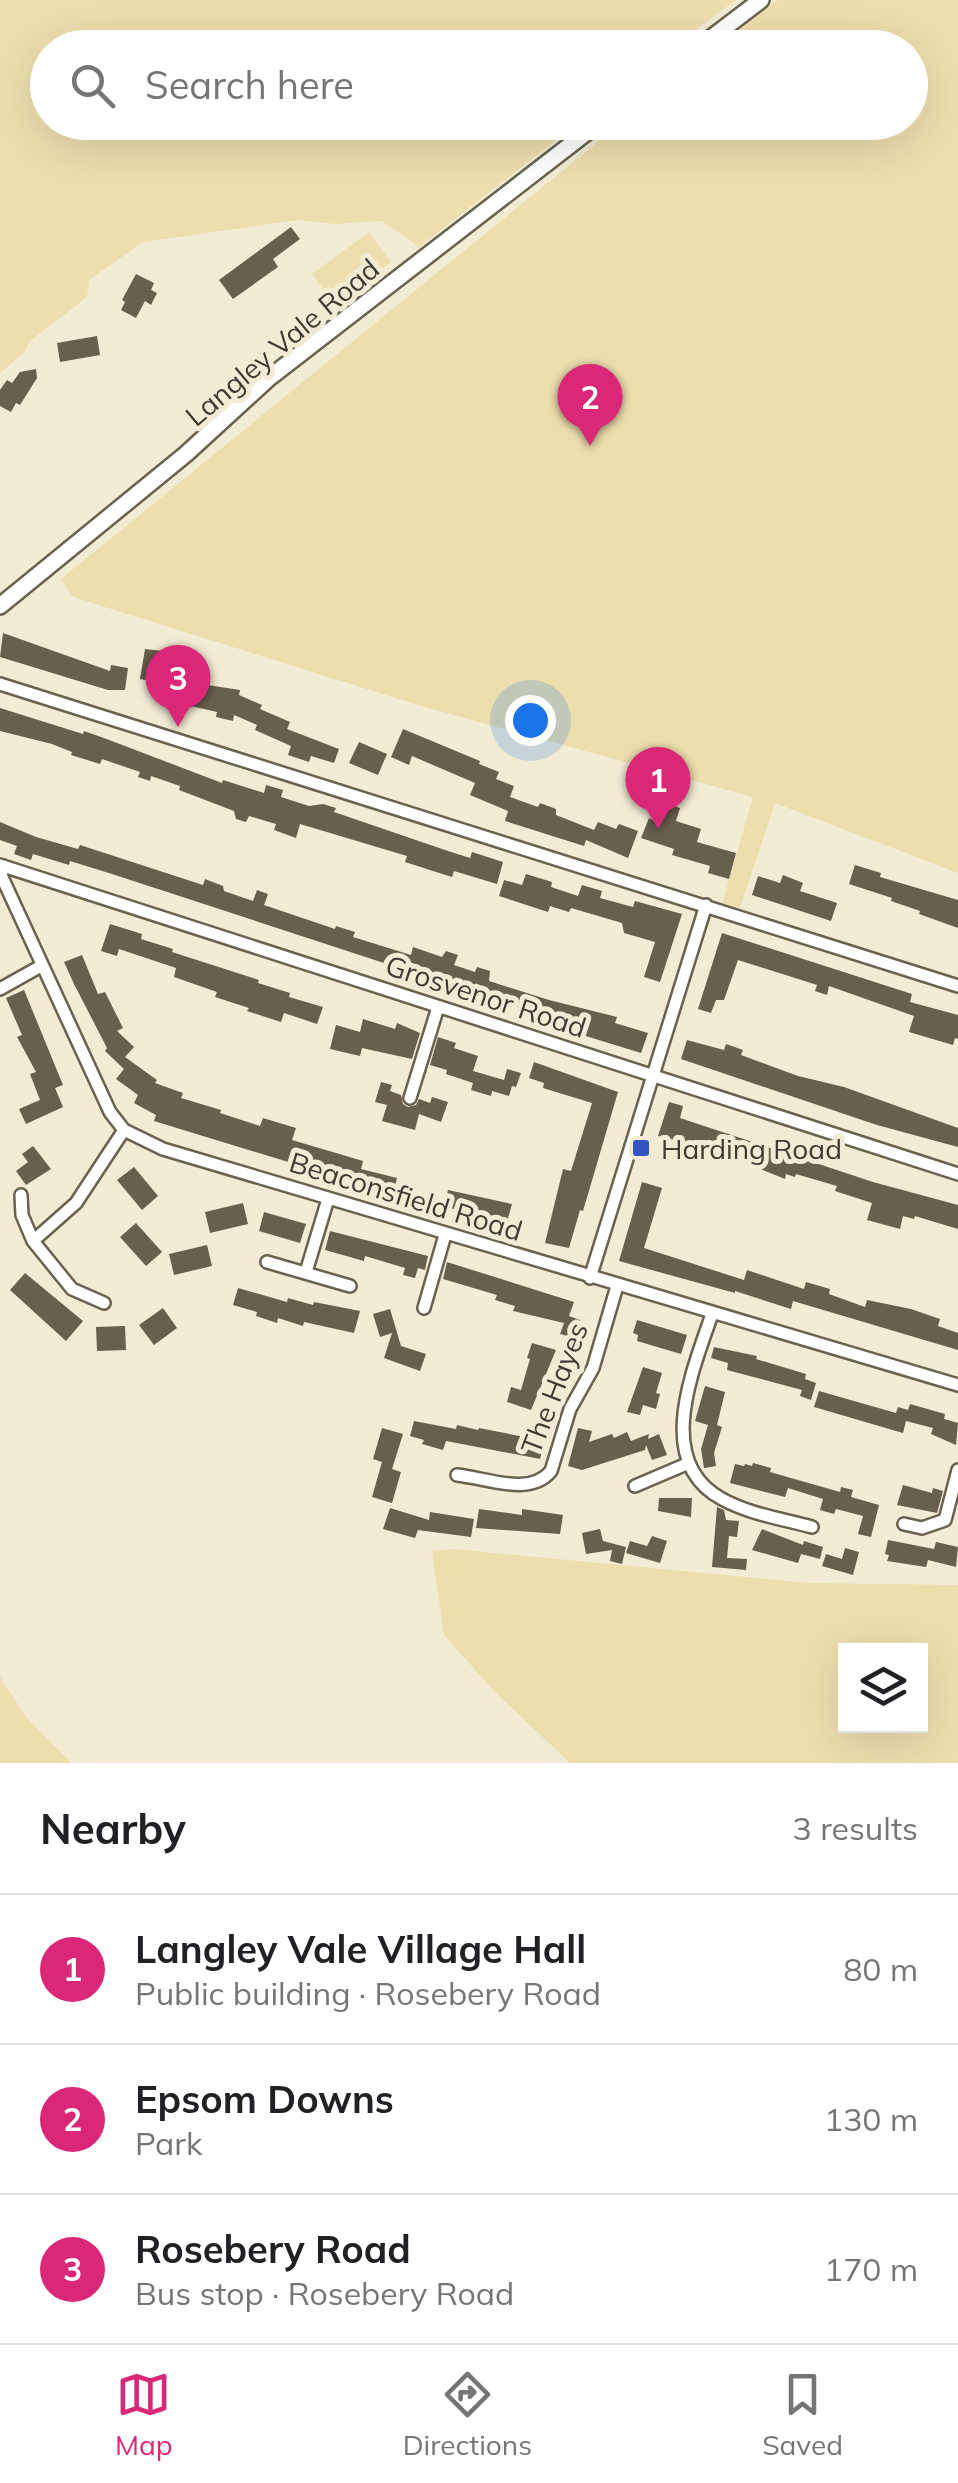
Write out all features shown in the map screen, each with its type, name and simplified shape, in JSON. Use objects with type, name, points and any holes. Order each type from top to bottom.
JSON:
[{"type":"street","points":[[722,30],[761,0]]},
{"type":"street","name":"Langley Vale Road","points":[[0,606],[186,454],[269,378],[577,140]]},
{"type":"street","points":[[0,684],[958,986]]},
{"type":"street","points":[[2,866],[1,875],[99,1092],[124,1130],[76,1203],[33,1241]]},
{"type":"street","name":"Grosvenor Road","points":[[2,866],[958,1174]]},
{"type":"street","points":[[590,1278],[706,905]]},
{"type":"street","points":[[0,989],[41,966]]},
{"type":"street","points":[[410,1098],[438,1007]]},
{"type":"street","name":"Beaconsfield Road","points":[[124,1130],[163,1149],[958,1385]]},
{"type":"street","points":[[21,1196],[22,1215],[33,1241],[72,1289],[104,1303]]},
{"type":"street","points":[[306,1272],[328,1199]]},
{"type":"street","points":[[424,1308],[445,1234]]},
{"type":"street","points":[[268,1262],[350,1286]]},
{"type":"street","name":"The Hayes","points":[[458,1475],[515,1484],[539,1482],[546,1477],[570,1410],[593,1368],[616,1286]]},
{"type":"street","points":[[712,1314],[682,1422],[689,1463],[719,1498],[812,1527]]},
{"type":"street","points":[[635,1486],[689,1463]]},
{"type":"street","points":[[904,1524],[922,1528],[945,1520],[958,1470]]},
{"type":"shaded area","points":[[0,0],[736,0],[696,30],[30,30],[30,140],[556,140],[419,247],[382,221],[335,224],[298,220],[143,242],[89,280],[87,297],[29,342],[25,352],[0,373]]},
{"type":"shaded area","points":[[777,0],[958,0],[958,873],[775,803],[740,907],[722,904],[753,797],[421,706],[73,597],[61,579],[600,140],[928,140],[928,30],[737,30]]},
{"type":"shaded area","points":[[369,232],[391,262],[334,304],[312,274]]},
{"type":"shaded area","points":[[453,1549],[809,1583],[958,1585],[958,1763],[570,1763],[494,1691],[444,1635],[432,1551]]},
{"type":"shaded area","points":[[0,1677],[27,1718],[71,1763],[0,1763]]},
{"type":"building","points":[[291,227],[300,239],[273,259],[278,267],[233,299],[219,280]]},
{"type":"building","points":[[136,274],[154,283],[151,290],[157,293],[151,305],[145,301],[136,318],[121,310]]},
{"type":"building","points":[[97,336],[100,355],[60,362],[57,343]]},
{"type":"building","points":[[36,369],[37,378],[20,405],[16,403],[11,412],[0,406],[0,390],[7,380],[12,383],[20,372]]},
{"type":"building","points":[[3,633],[110,671],[111,665],[128,668],[125,690],[108,690],[0,657]]},
{"type":"building","points":[[145,649],[163,651],[158,682],[140,679]]},
{"type":"building","points":[[162,672],[240,690],[239,695],[262,705],[260,709],[290,722],[287,729],[339,749],[334,763],[311,756],[309,762],[288,755],[291,746],[255,730],[257,725],[234,715],[233,721],[216,717],[217,712],[178,703],[179,696],[160,690]]},
{"type":"building","points":[[0,708],[83,734],[84,731],[222,783],[223,780],[264,793],[266,785],[283,790],[281,797],[309,806],[323,804],[336,808],[334,812],[470,858],[472,852],[503,862],[497,884],[454,871],[452,877],[405,862],[407,856],[300,824],[296,838],[274,830],[276,824],[249,816],[246,822],[236,819],[234,811],[179,790],[180,786],[151,776],[150,781],[138,777],[140,772],[102,759],[100,764],[52,744],[0,731]]},
{"type":"building","points":[[403,729],[499,772],[496,779],[514,786],[510,797],[556,809],[556,815],[594,830],[598,822],[638,831],[628,858],[586,840],[584,846],[505,821],[508,811],[470,795],[475,783],[412,756],[409,765],[391,757]]},
{"type":"building","points":[[359,742],[387,754],[378,775],[349,763]]},
{"type":"building","points":[[659,801],[680,808],[676,821],[701,829],[697,842],[736,853],[729,879],[708,873],[710,866],[672,855],[674,849],[641,838]]},
{"type":"building","points":[[0,822],[36,837],[78,849],[80,845],[203,885],[205,879],[253,901],[257,890],[268,894],[264,905],[355,932],[353,937],[411,955],[413,947],[442,957],[446,951],[458,955],[454,965],[475,972],[477,967],[490,971],[489,981],[617,1017],[615,1023],[648,1033],[641,1053],[537,1021],[540,1014],[112,874],[33,854],[31,860],[14,854],[17,846],[0,840]]},
{"type":"building","points":[[855,865],[881,873],[880,877],[958,900],[958,928],[919,914],[920,911],[891,901],[892,898],[849,884]]},
{"type":"building","points":[[526,874],[578,896],[582,885],[602,891],[600,898],[633,907],[635,901],[682,914],[660,982],[644,977],[655,942],[624,933],[622,923],[571,908],[569,912],[550,906],[548,912],[499,896],[504,880],[522,885]]},
{"type":"building","points":[[783,875],[803,883],[800,891],[837,903],[831,921],[752,895],[758,876],[780,883]]},
{"type":"building","points":[[110,924],[142,934],[141,939],[173,949],[172,952],[259,980],[258,983],[290,993],[289,997],[323,1007],[317,1024],[284,1013],[281,1022],[247,1011],[249,1008],[215,997],[217,992],[174,977],[176,968],[119,949],[117,956],[101,951]]},
{"type":"building","points":[[722,933],[912,994],[910,1002],[958,1015],[958,1039],[953,1045],[909,1032],[914,1016],[829,986],[827,995],[815,991],[817,985],[738,960],[724,1000],[716,1000],[711,1013],[698,1009]]},
{"type":"building","points":[[82,955],[98,994],[105,992],[123,1028],[117,1031],[134,1047],[125,1057],[157,1080],[155,1083],[183,1093],[181,1098],[260,1126],[263,1118],[296,1128],[292,1140],[363,1161],[361,1169],[397,1178],[393,1194],[154,1121],[156,1115],[134,1103],[138,1095],[116,1079],[124,1069],[105,1051],[107,1048],[64,962]]},
{"type":"building","points":[[24,990],[63,1085],[55,1088],[63,1107],[26,1124],[19,1109],[40,1100],[30,1074],[36,1072],[17,1037],[22,1035],[6,998]]},
{"type":"building","points":[[363,1019],[395,1029],[397,1023],[420,1033],[412,1059],[362,1048],[360,1056],[330,1049],[336,1025],[360,1032]]},
{"type":"building","points":[[438,1037],[456,1043],[454,1048],[478,1056],[473,1071],[504,1080],[507,1069],[521,1073],[516,1087],[512,1086],[509,1096],[492,1091],[491,1096],[471,1090],[473,1083],[430,1065]]},
{"type":"building","points":[[687,1040],[724,1050],[726,1044],[743,1050],[741,1055],[798,1076],[844,1087],[958,1128],[958,1147],[877,1125],[681,1059]]},
{"type":"building","points":[[534,1062],[618,1092],[569,1248],[545,1243],[563,1169],[571,1171],[592,1103],[543,1088],[544,1083],[529,1078]]},
{"type":"building","points":[[381,1082],[392,1085],[390,1091],[401,1095],[408,1107],[416,1105],[419,1099],[430,1103],[432,1097],[448,1102],[441,1122],[419,1114],[415,1130],[382,1121],[387,1105],[375,1102]]},
{"type":"building","points":[[669,1102],[683,1106],[680,1118],[873,1182],[958,1205],[958,1229],[915,1216],[903,1216],[900,1229],[867,1220],[872,1203],[835,1191],[837,1186],[796,1174],[786,1174],[785,1179],[710,1149],[658,1136]]},
{"type":"building","points":[[33,1146],[51,1169],[26,1185],[16,1171],[28,1162],[22,1154]]},
{"type":"building","points":[[134,1167],[158,1196],[142,1210],[117,1180]]},
{"type":"building","points":[[642,1182],[662,1188],[644,1248],[744,1280],[747,1270],[804,1289],[806,1282],[830,1289],[829,1294],[865,1307],[867,1300],[911,1309],[940,1319],[938,1326],[958,1333],[958,1350],[793,1301],[791,1309],[619,1261]]},
{"type":"building","points":[[448,1190],[512,1204],[506,1225],[444,1206]]},
{"type":"building","points":[[243,1203],[248,1224],[210,1233],[205,1212]]},
{"type":"building","points":[[264,1212],[306,1224],[300,1243],[259,1231]]},
{"type":"building","points":[[136,1223],[162,1252],[146,1266],[120,1237]]},
{"type":"building","points":[[330,1231],[428,1256],[425,1270],[418,1268],[415,1278],[403,1275],[405,1268],[325,1250]]},
{"type":"building","points":[[207,1245],[212,1266],[174,1275],[169,1254]]},
{"type":"building","points":[[447,1262],[574,1302],[569,1316],[580,1320],[574,1338],[560,1334],[564,1323],[513,1311],[515,1306],[495,1300],[497,1295],[443,1279]]},
{"type":"building","points":[[25,1273],[83,1321],[66,1341],[10,1290]]},
{"type":"building","points":[[238,1288],[287,1302],[288,1298],[360,1311],[354,1333],[304,1322],[303,1326],[278,1318],[277,1323],[256,1316],[257,1312],[233,1305]]},
{"type":"building","points":[[163,1308],[177,1328],[154,1345],[139,1325]]},
{"type":"building","points":[[390,1309],[401,1346],[426,1354],[420,1371],[384,1358],[392,1333],[380,1337],[373,1314]]},
{"type":"building","points":[[637,1320],[687,1335],[681,1354],[637,1341],[638,1335],[633,1333]]},
{"type":"building","points":[[125,1326],[126,1350],[97,1351],[96,1327]]},
{"type":"building","points":[[532,1343],[556,1350],[531,1410],[507,1402],[511,1387],[521,1390]]},
{"type":"building","points":[[714,1347],[757,1356],[756,1359],[806,1374],[805,1379],[816,1383],[811,1400],[800,1396],[802,1390],[727,1370],[728,1363],[711,1358]]},
{"type":"building","points":[[643,1367],[662,1373],[656,1409],[643,1405],[640,1415],[627,1412]]},
{"type":"building","points":[[705,1386],[725,1392],[717,1425],[722,1427],[714,1453],[716,1466],[704,1468],[701,1449],[708,1425],[695,1421]]},
{"type":"building","points":[[819,1391],[896,1413],[898,1407],[908,1410],[910,1404],[945,1414],[944,1419],[958,1423],[956,1445],[931,1434],[933,1428],[906,1421],[903,1433],[814,1407]]},
{"type":"building","points":[[414,1421],[545,1441],[540,1459],[446,1441],[443,1450],[410,1436]]},
{"type":"building","points":[[382,1428],[403,1434],[392,1469],[401,1472],[392,1503],[372,1497],[382,1462],[373,1459]]},
{"type":"building","points":[[578,1428],[592,1431],[589,1442],[627,1432],[631,1441],[659,1434],[667,1455],[652,1460],[646,1445],[645,1450],[582,1470],[568,1466]]},
{"type":"building","points":[[735,1464],[771,1468],[770,1472],[840,1492],[841,1487],[853,1490],[851,1497],[879,1505],[871,1537],[858,1534],[863,1516],[836,1509],[834,1514],[820,1510],[823,1499],[788,1488],[785,1497],[730,1483]]},
{"type":"building","points":[[903,1485],[932,1493],[933,1488],[943,1491],[937,1513],[897,1505]]},
{"type":"building","points":[[659,1498],[692,1498],[691,1517],[658,1511]]},
{"type":"building","points":[[717,1507],[724,1510],[726,1520],[739,1521],[737,1537],[729,1536],[727,1558],[747,1559],[746,1570],[712,1567]]},
{"type":"building","points":[[390,1508],[429,1520],[430,1512],[474,1519],[471,1537],[418,1530],[415,1538],[383,1529]]},
{"type":"building","points":[[479,1509],[522,1515],[522,1509],[563,1515],[560,1534],[476,1528]]},
{"type":"building","points":[[600,1529],[603,1541],[626,1547],[622,1564],[610,1561],[612,1550],[586,1554],[582,1533]]},
{"type":"building","points":[[762,1529],[803,1545],[804,1541],[823,1547],[820,1559],[801,1554],[798,1563],[752,1550]]},
{"type":"building","points":[[652,1536],[667,1541],[660,1563],[626,1553],[630,1541],[647,1546]]},
{"type":"building","points":[[888,1540],[934,1549],[936,1542],[958,1547],[956,1567],[928,1560],[926,1567],[887,1561]]},
{"type":"building","points":[[845,1548],[859,1552],[853,1575],[822,1566],[826,1554],[842,1559]]},
{"type":"place","name":"Epsom Downs","points":[[590,446]]},
{"type":"place","name":"Rosebery Road","points":[[178,727]]},
{"type":"place","name":"Langley Vale Village Hall","points":[[658,829]]},
{"type":"place","name":"Harding Road","points":[[641,1148]]}]
